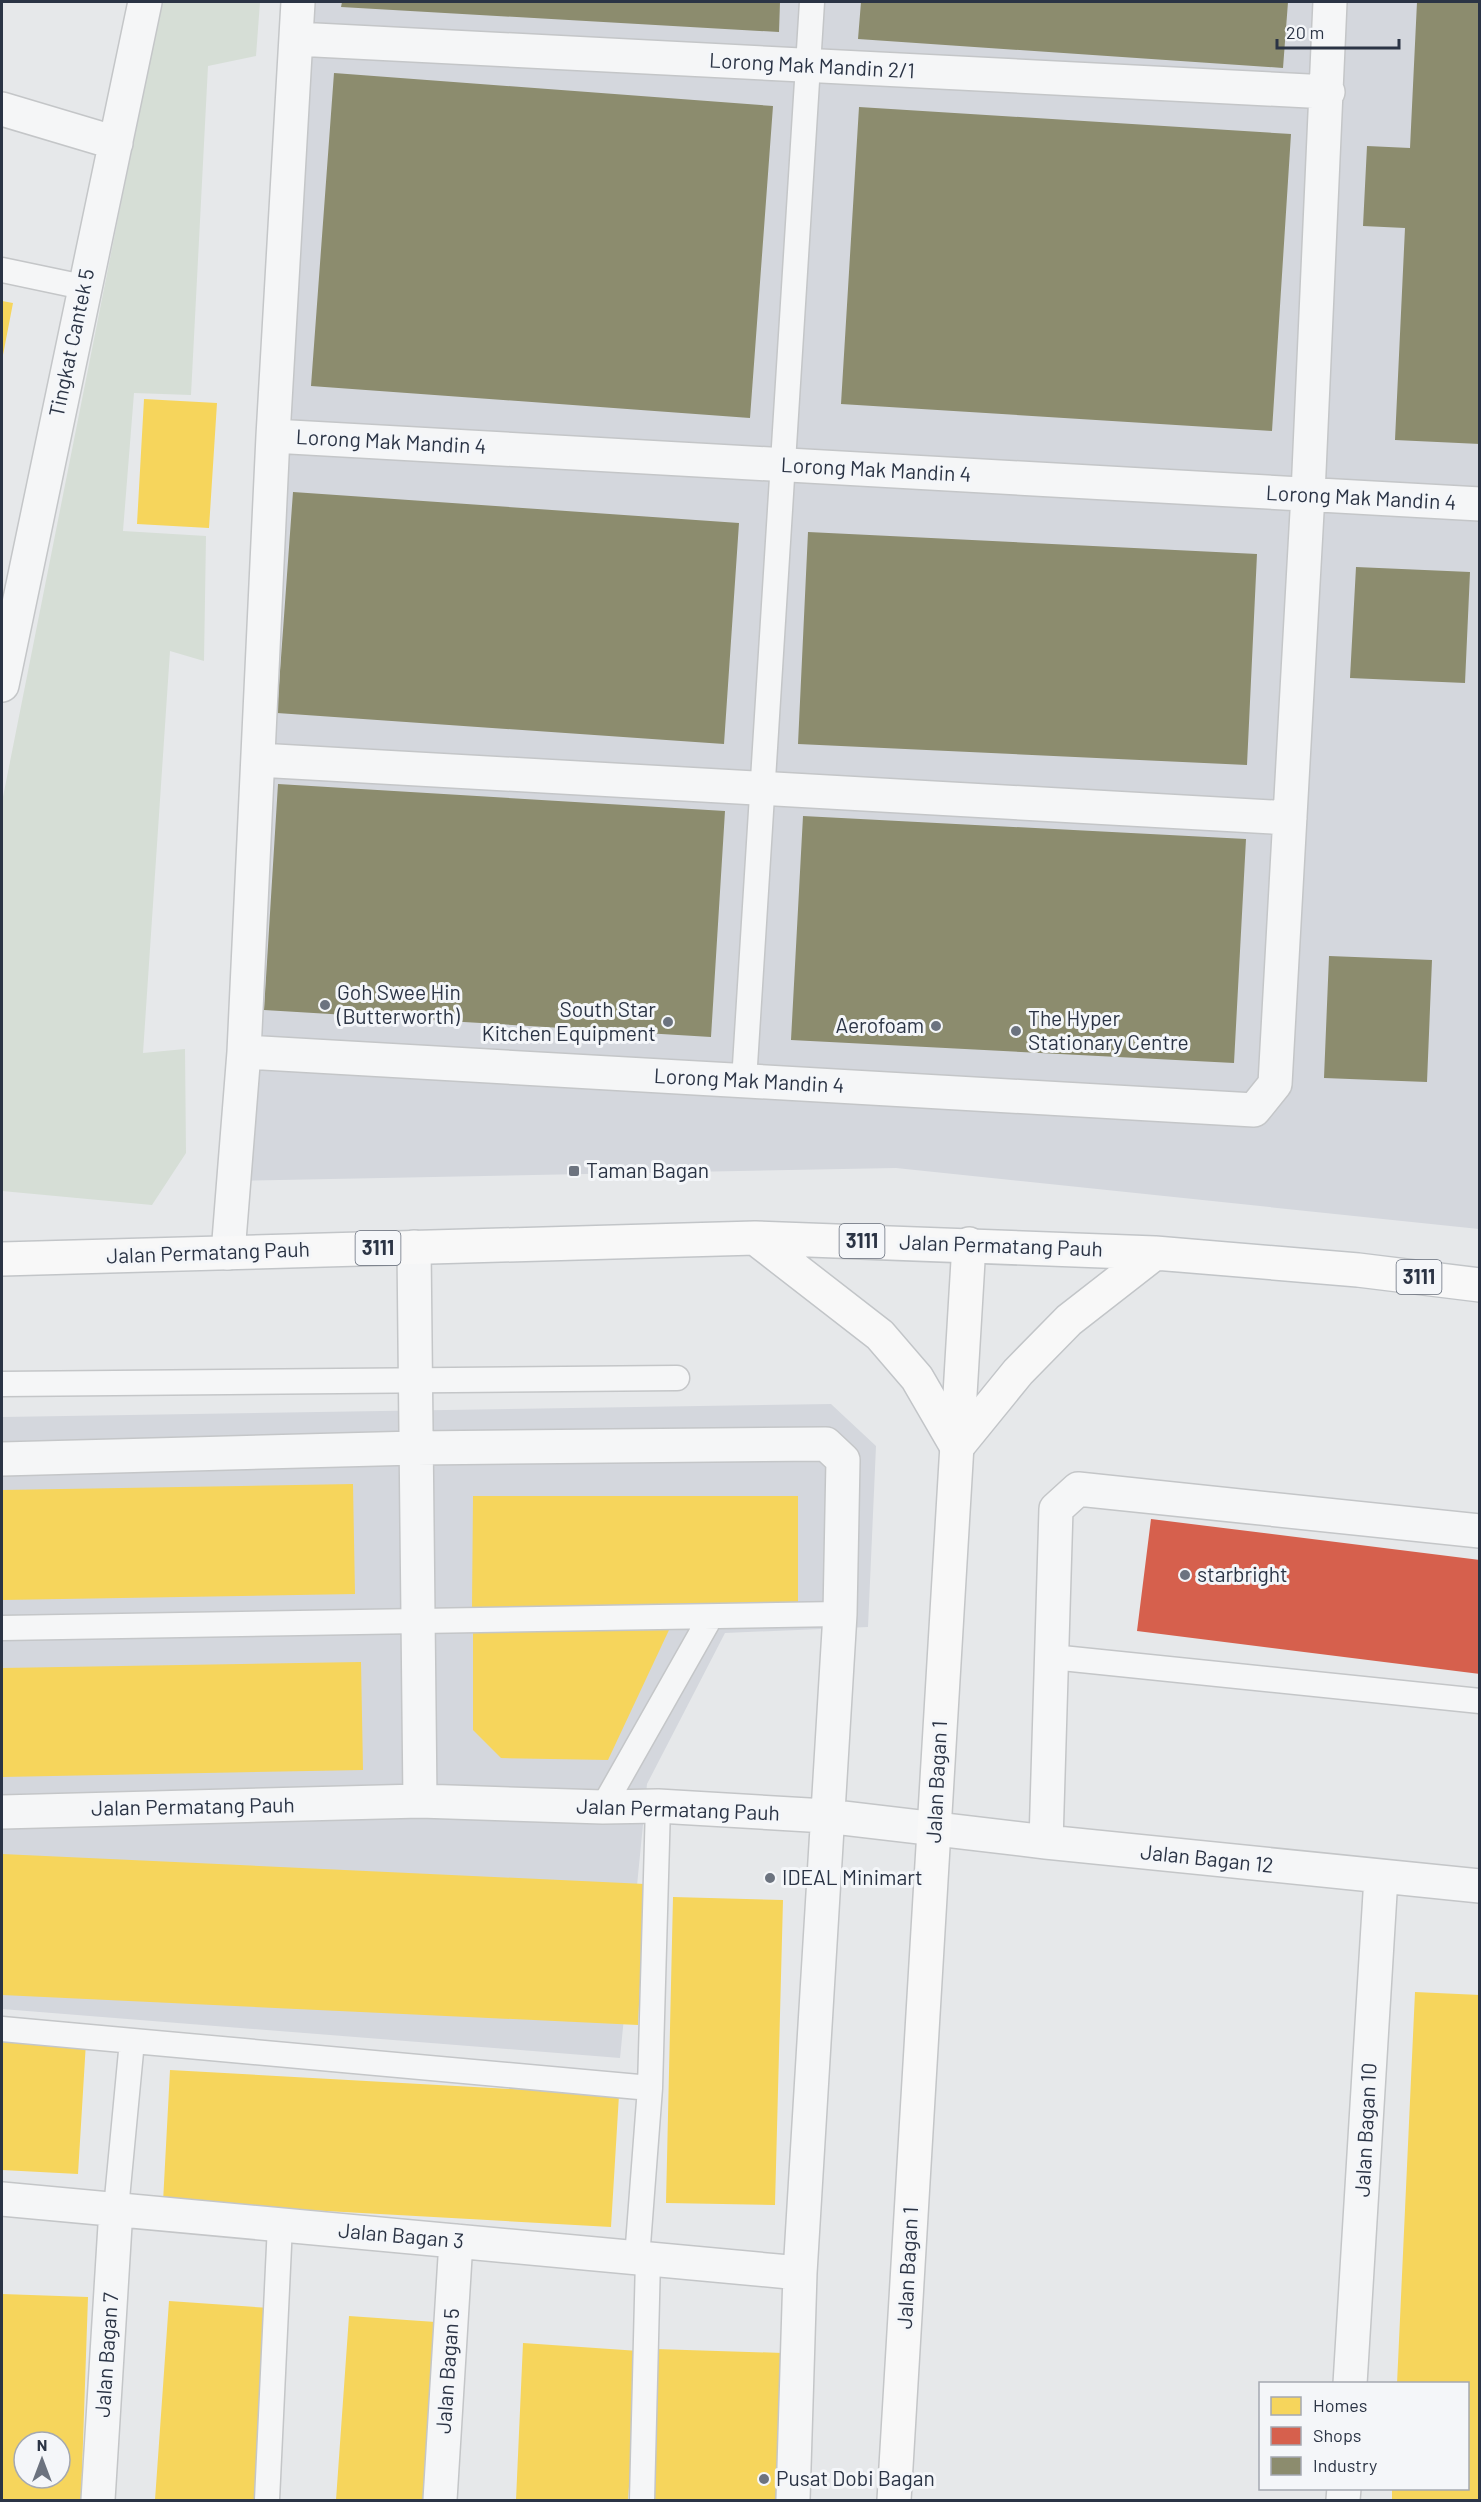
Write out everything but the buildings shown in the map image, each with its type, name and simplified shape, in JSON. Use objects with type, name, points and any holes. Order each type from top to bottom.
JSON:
[{"type":"main road","name":"Jalan Permatang Pauh","points":[[2,1259],[755,1238],[969,1244],[1155,1253],[1358,1270],[1479,1285]]},
{"type":"main road","points":[[755,1238],[880,1335],[917,1378],[957,1447],[1018,1372],[1069,1320],[1155,1253]]},
{"type":"main road","name":"Jalan Bagan 1","points":[[894,2500],[969,1244]]},
{"type":"street","name":"Tingkat Cantek 5","points":[[2,685],[83,287],[145,2]]},
{"type":"street","points":[[228,1253],[244,1052],[273,436],[298,2]]},
{"type":"street","points":[[258,760],[1290,818],[1328,92],[1330,2]]},
{"type":"street","name":"Lorong Mak Mandin 2/1","points":[[296,39],[1328,92]]},
{"type":"street","points":[[2,109],[116,143]]},
{"type":"street","name":"Lorong Mak Mandin 4","points":[[273,436],[1479,504]]},
{"type":"street","name":"Lorong Mak Mandin 4","points":[[244,1052],[1254,1110],[1275,1084],[1290,818]]},
{"type":"street","points":[[414,1247],[420,1801]]},
{"type":"street","points":[[2,1459],[416,1448],[826,1444],[843,1460],[840,1614],[800,2273],[793,2500]]},
{"type":"street","points":[[1046,1842],[1056,1509],[1078,1489],[1479,1531]]},
{"type":"street","name":"Jalan Permatang Pauh","points":[[2,1812],[420,1801],[603,1807],[658,1806],[826,1816],[934,1828]]},
{"type":"street","name":"Jalan Bagan 12","points":[[934,1828],[1046,1842],[1479,1886]]},
{"type":"street","name":"Jalan Bagan 10","points":[[1350,2382],[1381,1877]]},
{"type":"street","name":"Jalan Bagan 3","points":[[2,2199],[800,2273]]},
{"type":"street","name":"Jalan Bagan 7","points":[[98,2500],[116,2209]]},
{"type":"street","name":"Jalan Bagan 5","points":[[440,2500],[456,2241]]},
{"type":"lane","points":[[744,1081],[812,2]]},
{"type":"lane","points":[[2,270],[83,287]]},
{"type":"lane","points":[[2,1384],[677,1378]]},
{"type":"lane","points":[[2,1628],[710,1618],[840,1614]]},
{"type":"lane","points":[[603,1807],[710,1618]]},
{"type":"lane","points":[[1052,1657],[1479,1701]]},
{"type":"lane","points":[[642,2500],[643,2258],[658,1806]]},
{"type":"lane","points":[[2,2029],[650,2088]]},
{"type":"lane","points":[[116,2209],[132,2041]]},
{"type":"lane","points":[[267,2500],[280,2225]]},
{"type":"shaded area","points":[[161,2],[260,2],[256,56],[208,66],[191,395],[134,393],[123,531],[206,536],[204,661],[170,651],[143,1053],[185,1049],[186,1153],[152,1205],[2,1191],[2,802]]},
{"type":"shaded area","points":[[288,2],[1479,2],[1479,1229],[896,1168],[231,1181]]},
{"type":"shaded area","points":[[831,1404],[876,1446],[868,1627],[725,1633],[647,1784],[620,2058],[2,2009],[2,1417]]},
{"type":"place","name":"Goh Swee Hin (Butterworth)","points":[[325,1005]]},
{"type":"place","name":"South Star Kitchen Equipment","points":[[668,1022]]},
{"type":"place","name":"Aerofoam","points":[[936,1026]]},
{"type":"place","name":"The Hyper Stationary Centre","points":[[1016,1031]]},
{"type":"place","name":"Taman Bagan","points":[[574,1171]]},
{"type":"place","name":"starbright","points":[[1185,1575]]},
{"type":"place","name":"IDEAL Minimart","points":[[770,1878]]},
{"type":"place","name":"Pusat Dobi Bagan","points":[[764,2479]]}]
